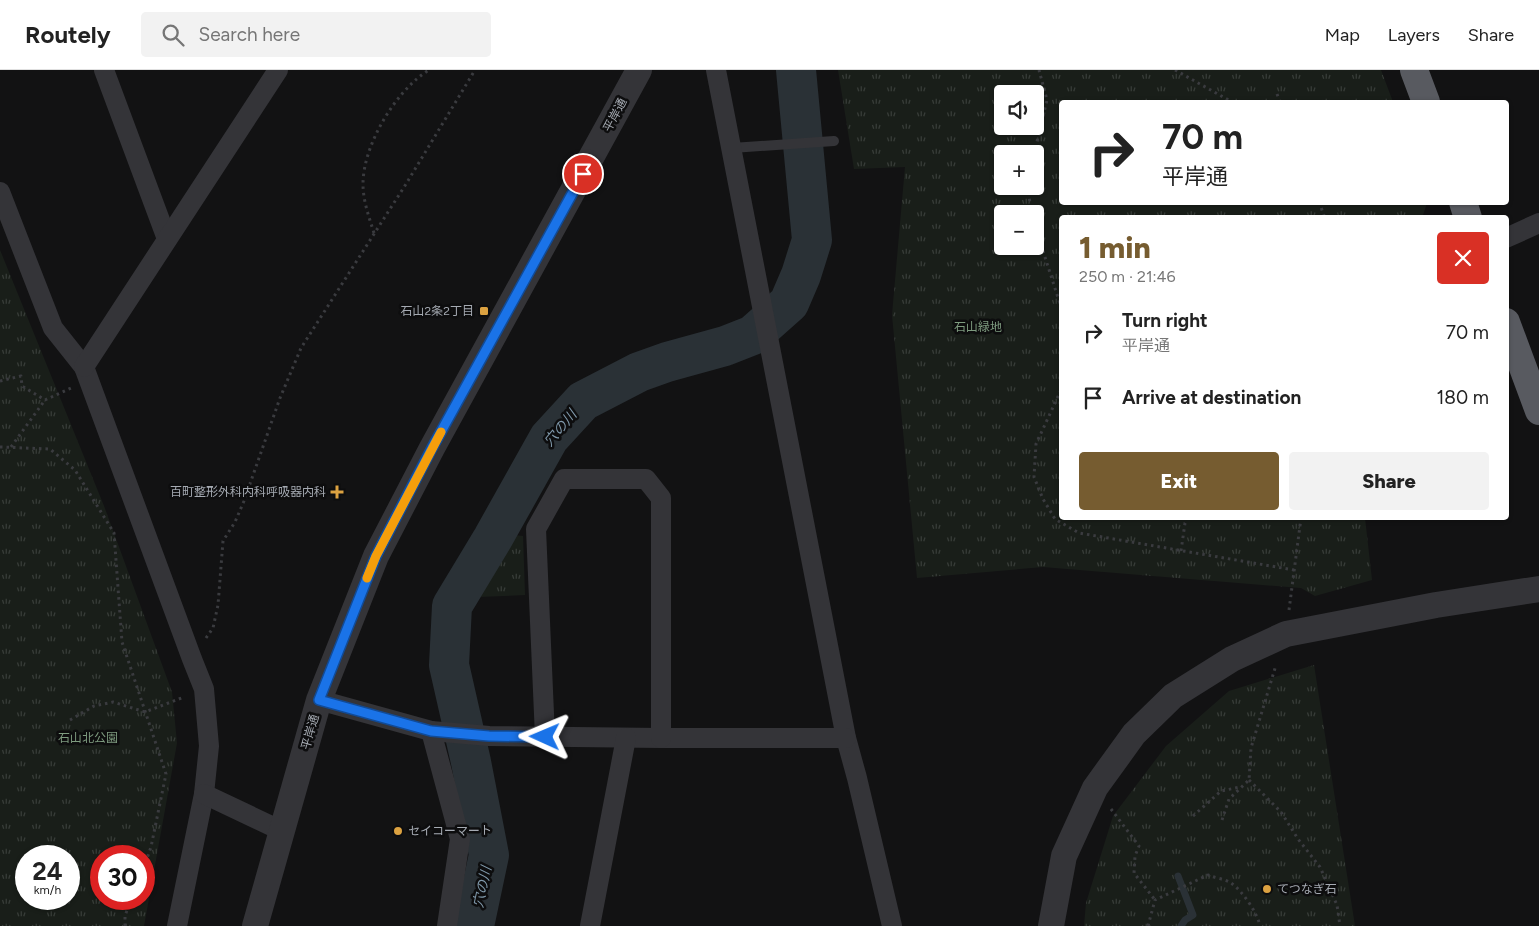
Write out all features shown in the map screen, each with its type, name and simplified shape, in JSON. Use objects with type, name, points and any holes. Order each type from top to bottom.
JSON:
[{"type":"highway","points":[[1414,70],[1425,100]]},
{"type":"highway","points":[[1509,330],[1539,411]]},
{"type":"street","points":[[104,70],[167,239]]},
{"type":"street","points":[[87,374],[167,239],[278,70]]},
{"type":"street","name":"平岸通","points":[[255,926],[319,700],[376,556],[432,448],[639,70]]},
{"type":"street","points":[[716,70],[846,738],[892,926]]},
{"type":"street","points":[[0,192],[4,215],[53,328],[87,374],[204,689],[209,746],[204,794],[177,926]]},
{"type":"street","points":[[1509,237],[1539,223]]},
{"type":"street","points":[[545,737],[536,529],[564,479],[646,479],[661,498],[661,738]]},
{"type":"street","points":[[1051,926],[1064,856],[1095,788],[1134,734],[1173,696],[1232,659],[1286,634],[1436,605],[1539,588]]},
{"type":"street","points":[[319,700],[439,732],[489,736],[846,738]]},
{"type":"street","points":[[439,732],[460,839],[447,926]]},
{"type":"street","points":[[590,926],[626,738]]},
{"type":"street","points":[[204,794],[282,831]]},
{"type":"lane","points":[[732,148],[834,141]]},
{"type":"path","points":[[374,234],[366,207],[363,184],[365,165],[375,135],[387,114],[406,91],[429,70]]},
{"type":"path","points":[[192,660],[213,628],[218,605],[224,541],[244,501],[280,398],[301,348],[406,184],[475,70]]},
{"type":"path","points":[[1036,145],[1048,100],[1039,70]]},
{"type":"path","points":[[1175,70],[1228,100]]},
{"type":"path","points":[[1276,94],[1279,100]]},
{"type":"path","points":[[1044,254],[1059,301]]},
{"type":"path","points":[[11,447],[45,400],[87,374]]},
{"type":"path","points":[[0,381],[21,376],[22,386],[45,400]]},
{"type":"path","points":[[1059,394],[1036,444],[1034,477],[1043,499],[1056,519],[1079,534],[1294,570]]},
{"type":"path","points":[[0,447],[50,449],[75,470],[114,533],[122,642],[166,774],[151,845]]},
{"type":"path","points":[[1181,551],[1187,520]]},
{"type":"path","points":[[1222,820],[1229,798],[1249,780],[1251,748],[1286,634],[1301,520]]},
{"type":"path","points":[[70,720],[94,706],[112,702],[145,712],[204,689]]},
{"type":"path","points":[[1249,780],[1280,812],[1320,867],[1337,905],[1340,926]]},
{"type":"path","points":[[1193,816],[1221,791],[1242,787]]},
{"type":"path","points":[[1095,788],[1140,846],[1135,856],[1134,873],[1155,900]]},
{"type":"path","points":[[1148,926],[1155,900],[1208,875],[1232,883],[1250,903],[1262,926]]},
{"type":"path","points":[[125,926],[125,916],[127,910]]},
{"type":"green space","name":"石山緑地","points":[[838,70],[1381,70],[1392,100],[1059,100],[1059,205],[1426,205],[1423,215],[1059,215],[1059,520],[1365,520],[1372,580],[1315,596],[1301,588],[1043,567],[917,578],[892,315],[905,167],[854,169]]},
{"type":"green space","name":"石山北公園","points":[[0,250],[104,506],[172,692],[177,743],[155,865],[155,845],[90,845],[90,910],[147,910],[144,926],[0,926]]},
{"type":"green space","points":[[512,535],[523,536],[525,595],[477,597]]},
{"type":"green space","points":[[1314,665],[1355,926],[1084,926],[1086,903],[1113,816],[1166,746],[1229,691]]},
{"type":"waterway","name":"穴の川","points":[[474,926],[489,855],[471,762],[449,665],[452,606],[493,538],[549,438],[583,401],[639,372],[725,346],[753,335],[789,303],[801,275],[812,240],[796,70]]},
{"type":"waterway","points":[[1178,876],[1193,915],[1185,920],[1181,926]]},
{"type":"slow traffic","points":[[367,578],[376,556],[441,432]]},
{"type":"place","name":"石山2条2丁目","points":[[484,311]]},
{"type":"place","name":"百町整形外科内科呼吸器内科","points":[[337,492]]},
{"type":"place","name":"セイコーマート","points":[[398,831]]},
{"type":"place","name":"てつなぎ石","points":[[1267,889]]},
{"type":"route","points":[[545,737],[489,736],[431,731],[319,700],[376,556],[432,448],[583,174]]}]
